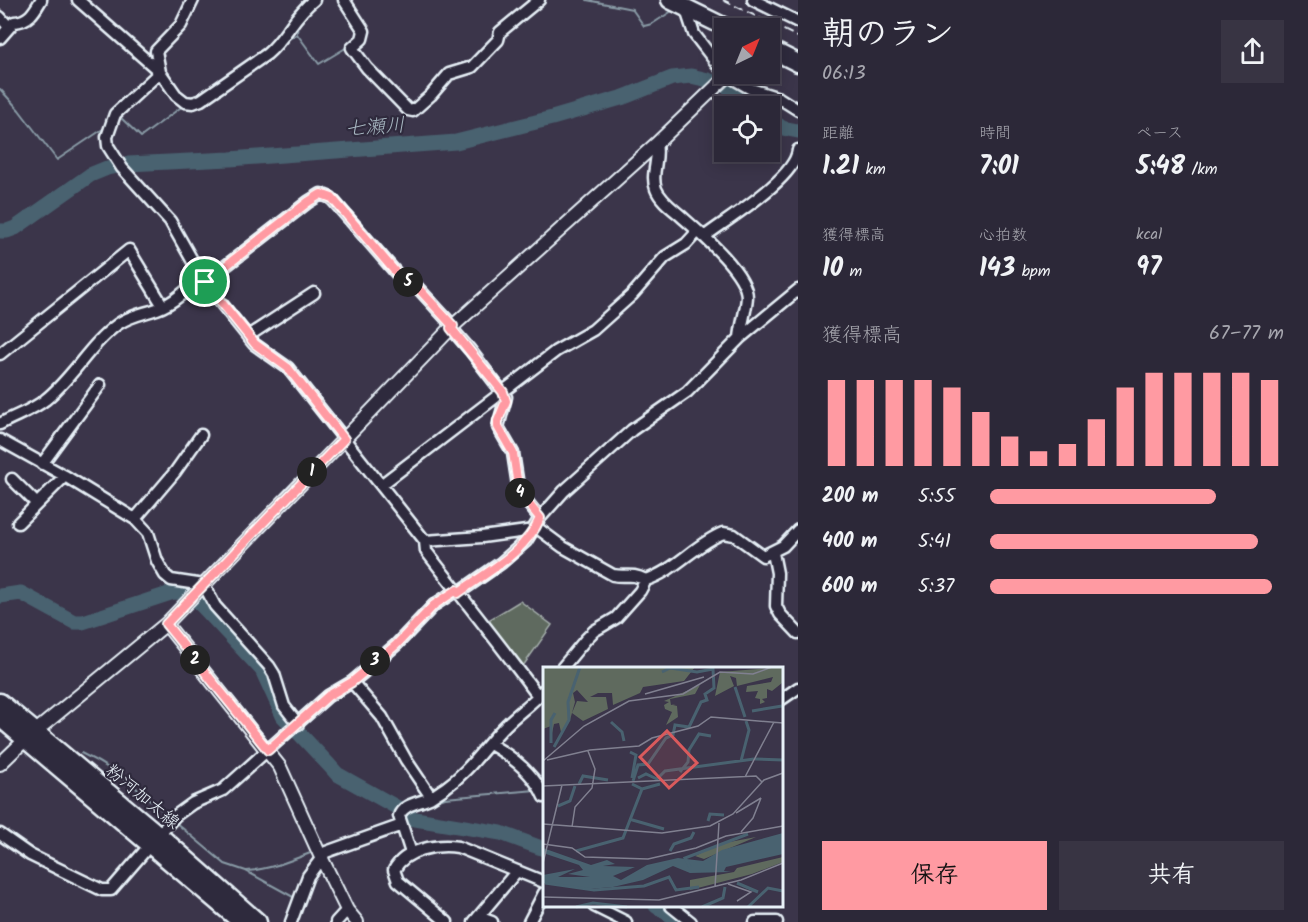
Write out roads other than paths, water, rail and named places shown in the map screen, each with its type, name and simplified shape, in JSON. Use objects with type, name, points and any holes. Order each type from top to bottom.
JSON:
[{"type":"main road","points":[[669,0],[685,4],[714,21]]},
{"type":"main road","points":[[780,54],[798,63]]},
{"type":"main road","name":"粉河加太線","points":[[0,702],[30,736]]},
{"type":"main road","name":"粉河加太線","points":[[0,718],[30,736],[163,829],[258,922]]},
{"type":"main road","name":"粉河加太線","points":[[163,829],[241,922]]},
{"type":"street","points":[[0,38],[14,22],[24,21],[34,14],[41,0]]},
{"type":"street","points":[[78,0],[160,72],[176,95],[185,102],[193,103],[201,100],[276,46],[298,14],[314,0]]},
{"type":"street","points":[[160,72],[156,51],[181,25],[193,0]]},
{"type":"street","points":[[344,0],[364,31],[362,39],[352,48],[367,68],[408,110],[413,111],[449,74],[472,67],[498,40],[500,32],[539,0]]},
{"type":"street","points":[[753,0],[798,22]]},
{"type":"street","points":[[685,4],[694,34],[714,60]]},
{"type":"street","points":[[0,17],[9,27]]},
{"type":"street","points":[[160,72],[115,114],[107,137],[108,146],[119,163],[170,221],[203,279],[248,336],[255,344],[288,368],[426,542],[426,551],[484,628],[541,693],[507,724],[455,781],[401,817],[336,849],[318,852]]},
{"type":"street","points":[[0,764],[30,736],[166,624],[452,327],[656,144],[718,84]]},
{"type":"street","points":[[742,84],[779,98],[798,110]]},
{"type":"street","points":[[656,144],[658,152],[653,174],[656,191],[701,234],[744,284],[747,297],[740,338]]},
{"type":"street","points":[[381,486],[555,351],[593,330],[632,295],[665,257],[773,186],[797,158],[798,150]]},
{"type":"street","points":[[0,424],[43,402],[63,383],[88,352],[117,325],[131,316],[163,306],[321,194],[332,198],[398,275],[418,288],[503,392],[506,401],[498,427],[513,453],[519,492],[537,525],[563,547],[612,575],[631,574],[646,580]]},
{"type":"street","points":[[0,354],[129,250],[163,306]]},
{"type":"street","points":[[0,834],[30,855],[107,891],[115,887],[163,829],[193,803],[223,790],[328,696],[352,682],[396,645],[434,605],[501,563],[526,541],[564,491],[632,430],[687,392],[740,338],[798,291]]},
{"type":"street","points":[[248,336],[314,293]]},
{"type":"street","points":[[42,464],[100,385]]},
{"type":"street","points":[[135,519],[175,472],[201,435]]},
{"type":"street","points":[[0,440],[135,519],[148,533],[156,561],[165,575],[171,580],[198,591],[269,666],[274,674],[284,706],[295,726]]},
{"type":"street","points":[[18,523],[64,476]]},
{"type":"street","points":[[12,479],[37,504]]},
{"type":"street","points":[[426,542],[482,537],[537,525]]},
{"type":"street","points":[[564,667],[586,639],[616,618],[640,591],[646,580],[664,572],[699,546],[723,533],[734,536],[763,556],[783,546],[798,530]]},
{"type":"street","points":[[773,553],[777,573],[776,606],[780,614],[798,633]]},
{"type":"street","points":[[166,624],[280,767],[292,789],[318,852],[347,910],[357,922]]},
{"type":"street","points":[[352,682],[382,717],[406,760],[431,797]]},
{"type":"street","points":[[783,698],[798,688]]},
{"type":"street","points":[[490,744],[512,757],[543,793]]},
{"type":"street","points":[[401,817],[411,853]]},
{"type":"street","points":[[447,922],[398,881],[394,870],[398,862],[411,853],[445,845],[458,847],[543,882]]},
{"type":"street","points":[[291,922],[318,852]]},
{"type":"street","points":[[476,920],[516,872]]},
{"type":"street","points":[[529,922],[543,895]]},
{"type":"street","points":[[596,907],[626,922]]},
{"type":"street","points":[[672,907],[691,922]]},
{"type":"street","points":[[336,922],[347,910]]},
{"type":"street","points":[[476,920],[492,922]]},
{"type":"street","points":[[755,922],[777,922]]},
{"type":"waterway","points":[[587,0],[632,9],[644,26],[652,24],[675,9]]},
{"type":"waterway","points":[[297,34],[298,22]]},
{"type":"waterway","points":[[286,41],[297,34],[319,64],[349,46]]},
{"type":"waterway","name":"七瀬川","points":[[0,231],[15,228],[90,175],[107,168],[128,164],[230,159],[456,142],[624,97],[672,78],[691,76],[708,80],[728,87],[741,96]]},
{"type":"waterway","points":[[0,89],[57,160],[106,127]]},
{"type":"waterway","points":[[119,116],[141,137],[180,108]]},
{"type":"waterway","name":"七瀬川","points":[[780,126],[798,131]]},
{"type":"waterway","points":[[0,596],[21,593],[74,622],[83,622],[174,592],[190,593],[262,670],[283,716],[337,774],[398,808],[409,818],[501,833],[543,849]]},
{"type":"waterway","points":[[81,753],[118,774],[171,818]]},
{"type":"waterway","points":[[431,803],[445,798],[536,790]]},
{"type":"waterway","points":[[406,816],[418,807]]},
{"type":"waterway","points":[[321,848],[397,821]]},
{"type":"waterway","points":[[175,822],[225,864],[246,871],[295,898]]},
{"type":"waterway","points":[[247,871],[272,866],[313,852]]},
{"type":"waterway","points":[[658,907],[681,922]]},
{"type":"railway","points":[[723,0],[798,37]]}]
